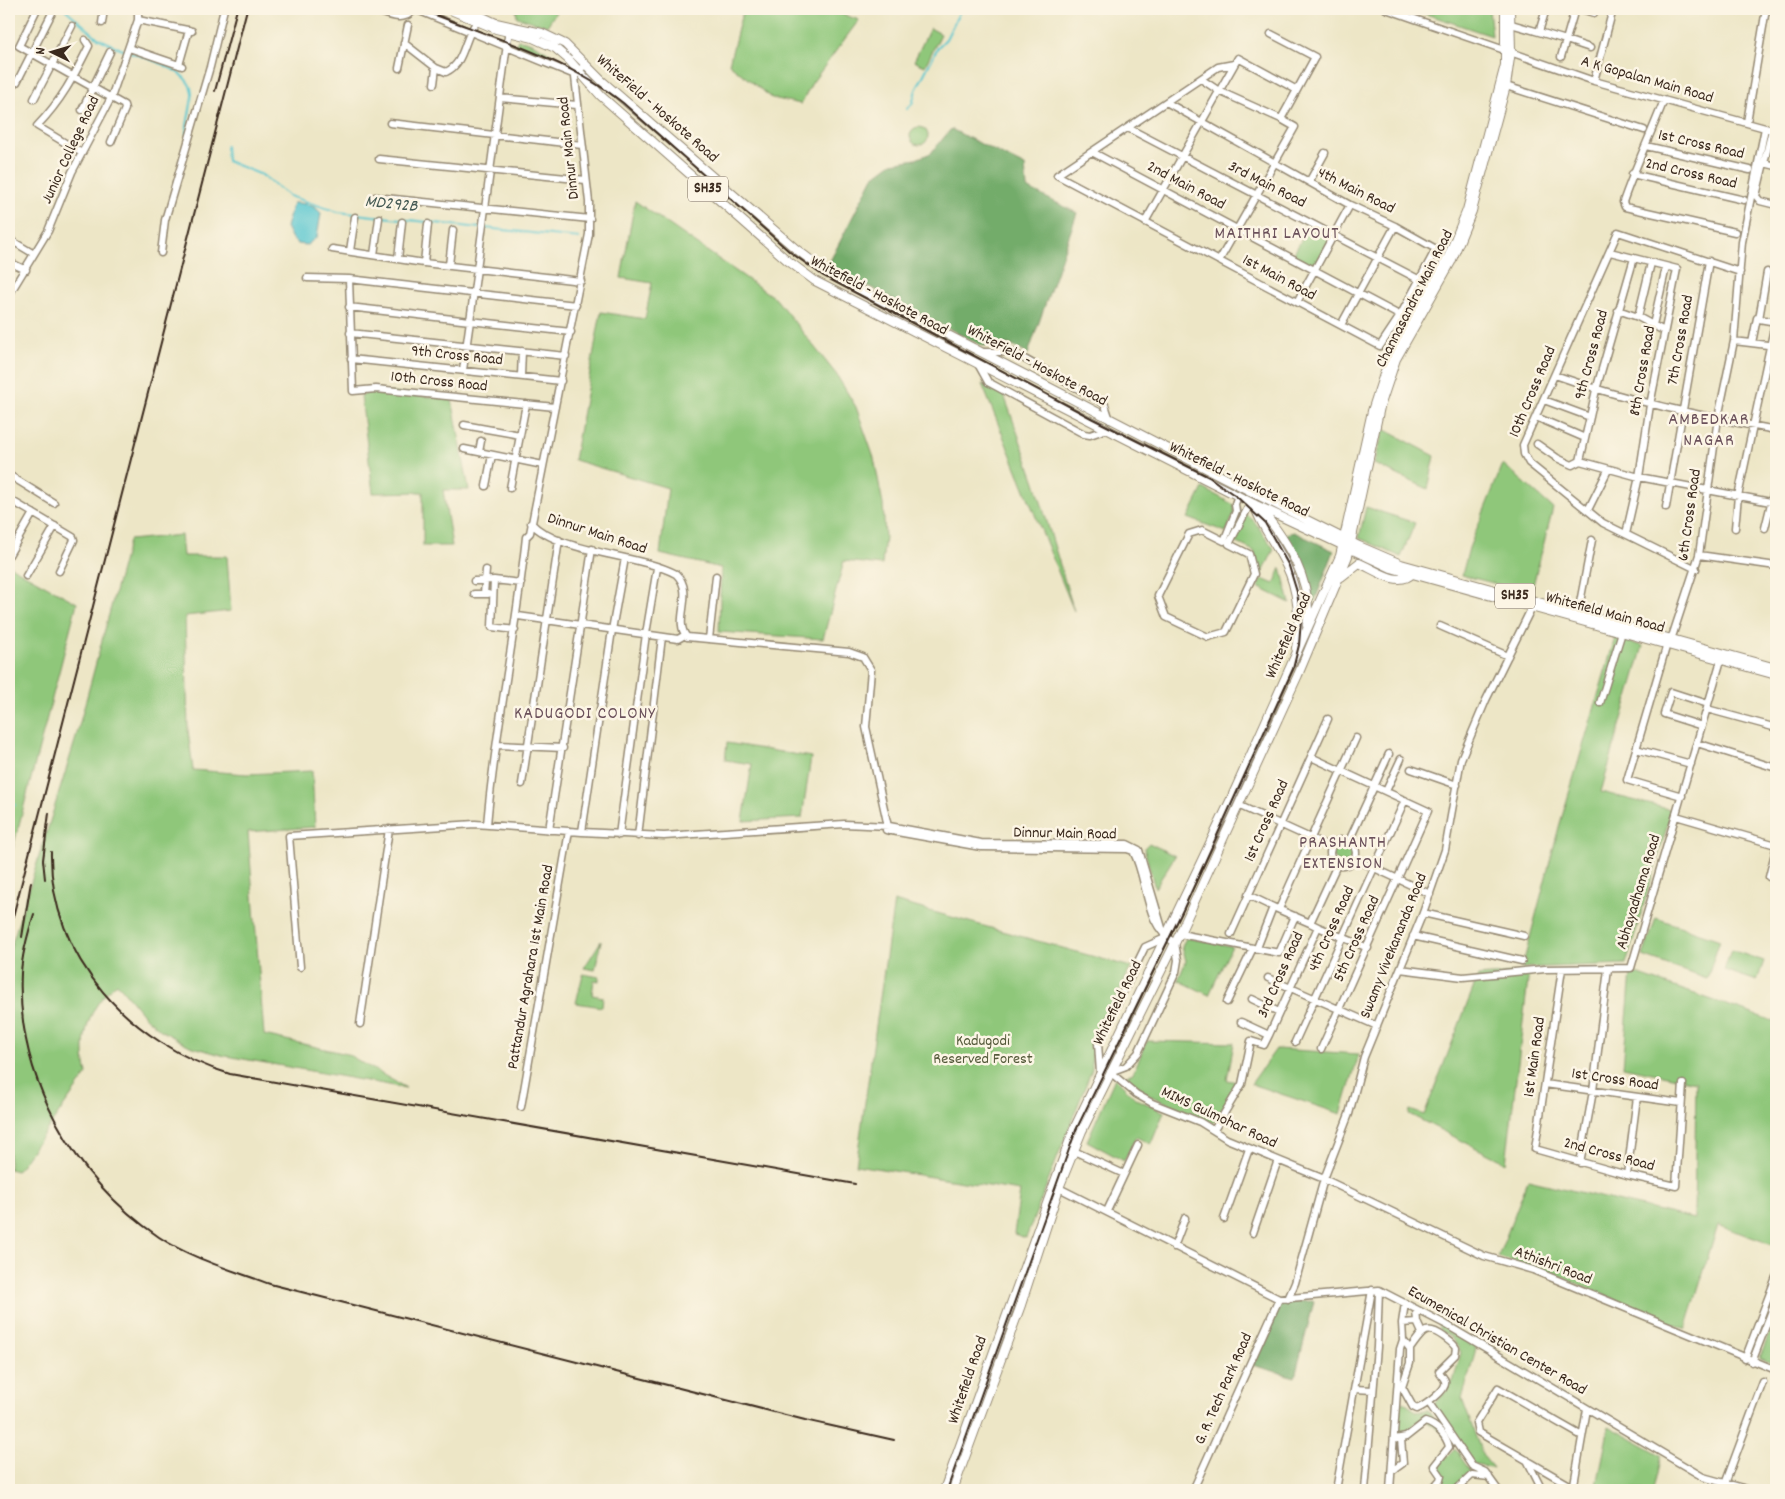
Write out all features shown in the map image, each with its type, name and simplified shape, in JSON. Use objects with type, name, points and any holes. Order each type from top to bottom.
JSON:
[{"type":"main road","name":"Whitefield - Hoskote Road","points":[[448,9],[477,22],[509,29],[555,48],[576,73],[601,96],[806,275],[856,303],[904,324],[1254,504],[1347,544]]},
{"type":"main road","name":"WhiteField - Hoskote Road","points":[[466,9],[509,29],[542,33],[559,40],[570,48],[586,65],[707,172],[815,264],[859,289],[1347,544]]},
{"type":"main road","name":"Channasandra Main Road","points":[[1347,544],[1394,357],[1412,322],[1445,268],[1467,210],[1508,50],[1505,9]]},
{"type":"main road","name":"Channasandra Main Road","points":[[1394,357],[1445,268],[1472,211],[1506,86],[1511,24],[1510,9]]},
{"type":"main road","points":[[698,180],[707,172]]},
{"type":"main road","points":[[806,275],[815,264]]},
{"type":"main road","points":[[1254,504],[1279,532],[1299,568],[1308,610],[1306,632]]},
{"type":"main road","points":[[1254,504],[1258,520],[1287,567],[1293,588],[1298,612],[1298,636],[1294,660]]},
{"type":"main road","name":"Whitefield Main Road","points":[[1347,544],[1412,574],[1622,632],[1669,641],[1721,660],[1776,675]]},
{"type":"main road","name":"Whitefield Main Road","points":[[1347,544],[1401,564],[1578,613],[1669,641],[1776,668]]},
{"type":"main road","name":"Whitefield Road","points":[[953,1490],[1020,1305],[1059,1188],[1074,1151],[1110,1072],[1180,934],[1272,731],[1339,578],[1347,544]]},
{"type":"main road","name":"Whitefield Road","points":[[944,1490],[1073,1131],[1165,938],[1347,544]]},
{"type":"main road","points":[[1339,578],[1359,563],[1399,580],[1404,580],[1412,574]]},
{"type":"main road","points":[[1489,593],[1528,606]]},
{"type":"main road","points":[[1268,716],[1277,719]]},
{"type":"main road","points":[[1263,727],[1272,731]]},
{"type":"street","points":[[37,9],[19,46],[122,103],[125,109],[110,142]]},
{"type":"street","points":[[17,82],[54,9]]},
{"type":"street","points":[[102,22],[104,9]]},
{"type":"street","name":"Junior College Road","points":[[10,292],[26,270],[48,231],[82,153],[111,98],[138,20],[138,9]]},
{"type":"street","points":[[161,253],[165,220],[210,67],[224,9]]},
{"type":"street","points":[[372,9],[400,18],[410,15],[415,9],[576,73],[586,65]]},
{"type":"street","name":"A K Gopalan Main Road","points":[[1386,9],[1594,81],[1771,129]]},
{"type":"street","points":[[1539,32],[1546,9]]},
{"type":"street","points":[[1561,57],[1575,9]]},
{"type":"street","points":[[1582,9],[1594,13]]},
{"type":"street","points":[[1594,81],[1613,9]]},
{"type":"street","points":[[1747,122],[1766,10],[1775,9]]},
{"type":"street","points":[[129,48],[181,65],[191,31],[138,20]]},
{"type":"street","points":[[404,43],[436,68],[446,72],[454,68],[465,48],[469,30],[477,22]]},
{"type":"street","points":[[1511,24],[1590,48]]},
{"type":"street","points":[[399,68],[408,25]]},
{"type":"street","points":[[34,99],[72,26]]},
{"type":"street","points":[[463,370],[509,29]]},
{"type":"street","points":[[1272,34],[1315,57],[1280,119]]},
{"type":"street","points":[[82,153],[36,126],[58,104],[74,77],[89,46],[84,40]]},
{"type":"street","points":[[82,110],[110,52]]},
{"type":"street","points":[[1145,222],[1238,58],[1297,90]]},
{"type":"street","points":[[1092,152],[1218,67],[1234,64]]},
{"type":"street","points":[[434,84],[436,68]]},
{"type":"street","name":"Dinnur Main Road","points":[[576,73],[577,105],[590,219],[581,281],[531,523],[539,532],[559,540],[676,574],[683,584],[682,627],[685,635]]},
{"type":"street","points":[[1201,79],[1219,91],[1295,127],[1276,164],[1219,261]]},
{"type":"street","points":[[1506,86],[1644,130]]},
{"type":"street","points":[[500,98],[577,105]]},
{"type":"street","points":[[1664,100],[1646,146],[1632,174],[1623,202],[1626,207],[1735,232]]},
{"type":"street","name":"4th Main Road","points":[[1166,102],[1350,205],[1436,248],[1401,316],[1380,346]]},
{"type":"street","points":[[390,124],[582,145]]},
{"type":"street","name":"3rd Main Road","points":[[1128,128],[1420,280]]},
{"type":"street","points":[[1771,129],[1756,196],[1760,201],[1776,205]]},
{"type":"street","name":"6th Cross Road","points":[[1682,796],[1627,780],[1669,641],[1696,569],[1718,418],[1734,341],[1742,242],[1771,129]]},
{"type":"street","name":"1st Cross Road","points":[[1646,146],[1750,170]]},
{"type":"street","name":"2nd Main Road","points":[[1092,152],[1412,322]]},
{"type":"street","name":"1st Main Road","points":[[1092,152],[1058,175],[1380,346]]},
{"type":"street","points":[[1309,182],[1324,153]]},
{"type":"street","points":[[379,159],[586,180]]},
{"type":"street","points":[[1764,163],[1776,166]]},
{"type":"street","name":"2nd Cross Road","points":[[1632,174],[1744,200]]},
{"type":"street","points":[[375,197],[590,219]]},
{"type":"street","points":[[1297,302],[1350,205]]},
{"type":"street","points":[[350,251],[355,217]]},
{"type":"street","points":[[374,255],[379,218]]},
{"type":"street","points":[[398,259],[402,222]]},
{"type":"street","points":[[424,262],[428,224]]},
{"type":"street","points":[[1341,325],[1395,226]]},
{"type":"street","points":[[449,266],[453,230]]},
{"type":"street","name":"10th Cross Road","points":[[1696,569],[1603,523],[1525,458],[1524,446],[1618,232],[1709,261]]},
{"type":"street","points":[[9,239],[34,254]]},
{"type":"street","points":[[332,248],[449,266],[581,281]]},
{"type":"street","points":[[1610,252],[1666,267],[1653,325]]},
{"type":"street","name":"9th Cross Road","points":[[1580,461],[1596,390],[1634,258]]},
{"type":"street","points":[[1709,261],[1740,272]]},
{"type":"street","name":"7th Cross Road","points":[[1666,507],[1709,261]]},
{"type":"street","points":[[9,262],[26,270]]},
{"type":"street","points":[[1638,317],[1651,263]]},
{"type":"street","name":"8th Cross Road","points":[[1626,534],[1639,477],[1650,405],[1677,269],[1666,267]]},
{"type":"street","points":[[1752,343],[1757,318],[1759,318],[1767,272]]},
{"type":"street","points":[[308,278],[349,279],[576,305]]},
{"type":"street","points":[[349,279],[351,359]]},
{"type":"street","points":[[349,308],[571,332]]},
{"type":"street","points":[[1618,310],[1638,317],[1664,331]]},
{"type":"street","points":[[1735,528],[1738,496],[1773,346],[1776,321],[1759,318]]},
{"type":"street","points":[[350,333],[566,356]]},
{"type":"street","points":[[1734,341],[1773,346]]},
{"type":"street","points":[[521,376],[522,351]]},
{"type":"street","points":[[981,352],[1012,352],[1102,402],[1106,405],[1110,420]]},
{"type":"street","name":"10th Cross Road","points":[[351,359],[353,391],[376,389],[555,407]]},
{"type":"street","name":"9th Cross Road","points":[[351,359],[560,381]]},
{"type":"street","points":[[977,362],[988,382],[1084,434],[1090,435],[1107,429]]},
{"type":"street","points":[[1555,375],[1596,390],[1650,405],[1776,430]]},
{"type":"street","points":[[1544,400],[1590,417]]},
{"type":"street","points":[[510,488],[526,404]]},
{"type":"street","points":[[1536,417],[1585,438]]},
{"type":"street","points":[[464,425],[520,435]]},
{"type":"street","points":[[479,452],[481,441]]},
{"type":"street","points":[[1537,444],[1563,462],[1572,465],[1580,461],[1639,477],[1774,502]]},
{"type":"street","points":[[464,449],[543,465]]},
{"type":"street","points":[[486,486],[492,455]]},
{"type":"street","points":[[1588,510],[1608,470]]},
{"type":"street","points":[[9,475],[54,504]]},
{"type":"street","points":[[1765,528],[1774,502],[1776,483]]},
{"type":"street","points":[[1226,542],[1236,511],[1235,504],[1238,495]]},
{"type":"street","points":[[9,508],[11,500],[74,538],[59,571]]},
{"type":"street","points":[[1226,542],[1243,514],[1254,504]]},
{"type":"street","points":[[1236,511],[1243,514]]},
{"type":"street","points":[[9,555],[33,513]]},
{"type":"street","points":[[488,825],[492,771],[507,669],[518,616],[526,537],[530,533],[531,523]]},
{"type":"street","points":[[26,576],[55,526]]},
{"type":"street","points":[[1202,530],[1226,542],[1249,554],[1254,574],[1226,632],[1208,637],[1166,617],[1158,596],[1189,534],[1202,530]]},
{"type":"street","points":[[522,784],[559,540]]},
{"type":"street","points":[[1578,613],[1592,540]]},
{"type":"street","points":[[549,830],[592,550]]},
{"type":"street","points":[[1699,555],[1776,566]]},
{"type":"street","points":[[582,832],[612,630],[625,558]]},
{"type":"street","points":[[619,834],[646,634],[657,568]]},
{"type":"street","points":[[484,594],[486,570]]},
{"type":"street","points":[[709,639],[716,576]]},
{"type":"street","points":[[474,581],[494,580],[522,583]]},
{"type":"street","points":[[494,580],[492,627],[515,630]]},
{"type":"street","points":[[474,594],[493,594]]},
{"type":"street","name":"Swamy Vivekananda Road","points":[[1288,1299],[1295,1283],[1324,1179],[1349,1114],[1364,1057],[1423,913],[1445,850],[1461,759],[1486,700],[1508,656],[1528,606]]},
{"type":"street","points":[[518,616],[662,637],[680,639],[685,635],[709,639],[849,652],[860,655],[867,660],[871,670],[866,727],[889,829]]},
{"type":"street","points":[[1440,626],[1508,656]]},
{"type":"street","points":[[1600,704],[1622,632]]},
{"type":"street","points":[[638,836],[662,637]]},
{"type":"street","name":"Abhayadhama Road","points":[[1400,969],[1463,977],[1562,969],[1631,968],[1721,660]]},
{"type":"street","points":[[1702,726],[1664,714],[1670,692],[1773,727]]},
{"type":"street","name":"1st Cross Road","points":[[1231,934],[1328,718]]},
{"type":"street","points":[[1227,1002],[1311,838],[1356,738]]},
{"type":"street","points":[[1697,743],[1776,768]]},
{"type":"street","points":[[497,745],[563,748]]},
{"type":"street","points":[[1636,749],[1691,764]]},
{"type":"street","points":[[1349,841],[1389,754]]},
{"type":"street","points":[[1311,757],[1405,800]]},
{"type":"street","points":[[1386,791],[1401,759]]},
{"type":"street","points":[[1411,769],[1457,785]]},
{"type":"street","name":"5th Cross Road","points":[[1321,1049],[1428,811],[1405,800]]},
{"type":"street","name":"4th Cross Road","points":[[1295,1042],[1405,800]]},
{"type":"street","points":[[1238,805],[1330,847]]},
{"type":"street","points":[[1676,816],[1776,847],[1769,877]]},
{"type":"street","name":"Dinnur Main Road","points":[[300,968],[290,836],[475,824],[638,836],[671,836],[844,824],[881,827],[981,847],[1130,849],[1136,856],[1155,924],[1165,938]]},
{"type":"street","points":[[360,1024],[389,829]]},
{"type":"street","name":"Pattandur Agrahara 1st Main Road","points":[[521,1107],[569,831]]},
{"type":"street","points":[[1339,840],[1349,841],[1356,849],[1355,859],[1347,866],[1337,865],[1330,858],[1330,847],[1339,840]]},
{"type":"street","points":[[1355,859],[1430,894]]},
{"type":"street","name":"3rd Cross Road","points":[[1214,1130],[1242,1084],[1251,1041],[1264,1045],[1291,988],[1318,926],[1310,923],[1337,865]]},
{"type":"street","points":[[1248,895],[1310,923]]},
{"type":"street","points":[[1423,913],[1524,936]]},
{"type":"street","points":[[1180,934],[1279,953],[1295,916]]},
{"type":"street","points":[[1318,926],[1368,948]]},
{"type":"street","points":[[1413,936],[1522,961]]},
{"type":"street","points":[[1100,1073],[1098,1043],[1145,947],[1165,938],[1175,943],[1178,960],[1176,972],[1138,1053],[1126,1066],[1110,1072]]},
{"type":"street","name":"1st Main Road","points":[[1535,1149],[1562,969]]},
{"type":"street","points":[[1580,1163],[1593,1091],[1608,969]]},
{"type":"street","points":[[1268,978],[1377,1026]]},
{"type":"street","points":[[1252,999],[1279,1012]]},
{"type":"street","points":[[1241,1022],[1269,1035]]},
{"type":"street","name":"MIMS Gulmohar Road","points":[[1110,1072],[1136,1094],[1152,1103],[1214,1130],[1227,1139],[1249,1149],[1324,1179]]},
{"type":"street","name":"1st Cross Road","points":[[1545,1084],[1681,1103]]},
{"type":"street","points":[[1681,1103],[1683,1084]]},
{"type":"street","points":[[1627,1175],[1637,1097]]},
{"type":"street","name":"2nd Cross Road","points":[[1535,1149],[1580,1163],[1676,1186],[1681,1103]]},
{"type":"street","points":[[1107,1211],[1138,1145]]},
{"type":"street","points":[[1224,1219],[1249,1149]]},
{"type":"street","points":[[1074,1151],[1124,1174]]},
{"type":"street","points":[[1253,1233],[1278,1160]]},
{"type":"street","name":"Athishri Road","points":[[1324,1179],[1484,1256],[1532,1270],[1752,1362],[1776,1370]]},
{"type":"street","points":[[1059,1188],[1279,1299],[1317,1298],[1375,1290]]},
{"type":"street","points":[[1174,1247],[1185,1218]]},
{"type":"street","points":[[1745,1359],[1776,1277]]},
{"type":"street","points":[[1336,1490],[1375,1290]]},
{"type":"street","points":[[1365,1490],[1373,1390],[1375,1290]]},
{"type":"street","name":"Ecumenical Christian Center Road","points":[[1375,1290],[1445,1324],[1703,1477],[1750,1490]]},
{"type":"street","name":"G. R. Tech Park Road","points":[[1194,1490],[1279,1299]]},
{"type":"street","points":[[1752,1362],[1776,1300]]},
{"type":"street","points":[[1405,1303],[1402,1324],[1404,1340],[1410,1349],[1410,1367],[1402,1389],[1414,1408],[1429,1403],[1445,1385],[1439,1370],[1455,1355],[1456,1348],[1436,1332],[1429,1330],[1422,1332],[1410,1349]]},
{"type":"street","points":[[1416,1309],[1417,1322],[1422,1332]]},
{"type":"street","points":[[1402,1324],[1417,1322]]},
{"type":"street","points":[[1392,1490],[1392,1471],[1398,1439],[1400,1349],[1404,1340]]},
{"type":"street","points":[[1725,1484],[1763,1382]]},
{"type":"street","points":[[1582,1436],[1498,1388],[1476,1423],[1476,1429],[1573,1489],[1587,1409]]},
{"type":"street","points":[[1355,1389],[1373,1390]]},
{"type":"street","points":[[1429,1403],[1472,1466],[1486,1472],[1498,1490]]},
{"type":"street","points":[[1398,1439],[1421,1424],[1428,1423],[1446,1438],[1449,1447]]},
{"type":"street","points":[[1392,1471],[1403,1463],[1398,1439]]},
{"type":"street","points":[[1431,1490],[1441,1477],[1435,1464],[1449,1447],[1456,1443]]},
{"type":"street","points":[[1526,1460],[1542,1490]]},
{"type":"street","points":[[1456,1490],[1472,1475],[1489,1476]]},
{"type":"green space","points":[[516,9],[558,9],[547,26],[517,17]]},
{"type":"green space","points":[[743,9],[827,9],[859,20],[812,83],[801,104],[772,98],[729,64]]},
{"type":"green space","points":[[1411,9],[1489,9],[1492,36]]},
{"type":"green space","points":[[930,28],[941,34],[925,66],[914,61]]},
{"type":"green space","points":[[518,40],[533,44],[557,58],[554,64],[515,47]]},
{"type":"green space","points":[[919,127],[925,130],[928,136],[925,142],[919,145],[913,142],[910,136],[913,130]]},
{"type":"green space","points":[[951,129],[1025,166],[1027,188],[1077,213],[1028,354],[1009,344],[982,346],[828,265],[873,177],[892,163],[916,159],[931,153]]},
{"type":"green space","points":[[635,201],[776,299],[836,374],[856,407],[874,458],[883,504],[885,537],[882,565],[844,561],[823,639],[719,632],[721,568],[660,554],[668,488],[574,460],[601,312],[645,319],[652,283],[621,278]]},
{"type":"green space","points":[[1308,228],[1331,239],[1315,267],[1293,255]]},
{"type":"green space","points":[[982,384],[1004,395],[1035,482],[1074,611]]},
{"type":"green space","points":[[372,391],[452,399],[469,490],[443,490],[452,546],[423,546],[423,492],[373,493],[361,396]]},
{"type":"green space","points":[[1384,429],[1435,456],[1428,489],[1374,464]]},
{"type":"green space","points":[[1503,464],[1553,508],[1531,593],[1462,575],[1469,548]]},
{"type":"green space","points":[[1203,488],[1234,505],[1234,514],[1226,532],[1188,518]]},
{"type":"green space","points":[[1366,507],[1415,523],[1401,557],[1359,538]]},
{"type":"green space","points":[[1246,514],[1254,521],[1274,549],[1261,577],[1254,551],[1233,541]]},
{"type":"green space","points":[[1294,532],[1334,551],[1312,608],[1301,566],[1286,534]]},
{"type":"green space","points":[[181,535],[183,556],[227,556],[231,611],[185,616],[188,730],[193,770],[247,774],[312,771],[315,827],[248,832],[264,1035],[347,1054],[406,1088],[221,1055],[190,1046],[162,1031],[145,1017],[117,983],[99,1002],[88,1024],[84,1048],[87,1074],[17,1171],[9,1169],[9,953],[75,741],[129,540]]},
{"type":"green space","points":[[10,566],[77,603],[9,863],[9,568]]},
{"type":"green space","points":[[1281,568],[1290,603],[1258,587],[1262,579],[1274,584]]},
{"type":"green space","points":[[1615,638],[1643,646],[1601,792],[1672,810],[1626,964],[1522,968],[1559,827]]},
{"type":"green space","points":[[727,743],[811,757],[802,818],[743,821],[752,764],[725,760]]},
{"type":"green space","points":[[1149,843],[1175,856],[1155,888],[1144,848]]},
{"type":"green space","points":[[1339,843],[1347,843],[1353,849],[1353,857],[1347,863],[1339,863],[1333,857],[1333,849]]},
{"type":"green space","name":"Kadugodi Reserved Forest","points":[[894,901],[1131,967],[1092,1046],[1092,1069],[1026,1238],[1014,1234],[1020,1191],[856,1165]]},
{"type":"green space","points":[[1656,918],[1720,940],[1707,979],[1643,956]]},
{"type":"green space","points":[[1186,938],[1232,946],[1209,995],[1178,980],[1186,961],[1182,946]]},
{"type":"green space","points":[[601,941],[595,970],[584,968]]},
{"type":"green space","points":[[1731,950],[1764,961],[1757,981],[1724,970]]},
{"type":"green space","points":[[1529,972],[1506,1163],[1409,1114],[1410,1110],[1424,1115],[1478,976]]},
{"type":"green space","points":[[1631,972],[1776,1022],[1776,1246],[1718,1225],[1686,1329],[1542,1269],[1498,1257],[1528,1180],[1694,1219],[1696,1082],[1623,1067]]},
{"type":"green space","points":[[583,974],[599,977],[599,981],[594,980],[592,995],[603,997],[602,1007],[576,1003]]},
{"type":"green space","points":[[1147,1041],[1234,1043],[1227,1080],[1238,1082],[1213,1123],[1137,1090],[1123,1077],[1133,1073]]},
{"type":"green space","points":[[1276,1049],[1359,1054],[1341,1114],[1251,1084]]},
{"type":"green space","points":[[1115,1078],[1135,1098],[1164,1112],[1151,1144],[1136,1137],[1124,1161],[1087,1141]]},
{"type":"green space","points":[[1314,1301],[1295,1377],[1252,1365],[1280,1302]]},
{"type":"green space","points":[[1776,1315],[1776,1365],[1760,1358]]},
{"type":"green space","points":[[1439,1323],[1477,1345],[1462,1399],[1483,1456],[1493,1468],[1474,1465],[1435,1409],[1434,1404],[1448,1389],[1448,1382],[1453,1382],[1461,1352],[1449,1335],[1439,1330]]},
{"type":"green space","points":[[1403,1402],[1416,1411],[1428,1410],[1444,1433],[1423,1419],[1418,1421],[1404,1435],[1398,1435],[1399,1405]]},
{"type":"green space","points":[[1609,1426],[1661,1455],[1653,1490],[1596,1490]]},
{"type":"green space","points":[[1455,1449],[1471,1472],[1453,1489],[1446,1485],[1440,1490],[1435,1490],[1444,1477],[1438,1466]]},
{"type":"water","points":[[293,203],[308,205],[321,213],[317,237],[307,245],[298,244],[292,239],[286,227]]},
{"type":"waterway","name":"MD292B","points":[[65,9],[98,38],[125,51]]},
{"type":"waterway","points":[[907,109],[912,104],[916,90],[938,47],[946,39],[961,9]]},
{"type":"waterway","name":"MD292B","points":[[130,52],[169,67],[186,80],[191,87],[192,96],[186,134]]},
{"type":"waterway","name":"MD292B","points":[[226,146],[227,161],[262,175],[289,196],[338,212],[480,228]]},
{"type":"waterway","name":"MD292B","points":[[485,228],[579,238]]},
{"type":"waterway","points":[[9,803],[15,805]]},
{"type":"railway","points":[[215,91],[237,9]]},
{"type":"railway","points":[[9,932],[247,9]]},
{"type":"railway","points":[[420,9],[552,60],[601,87],[623,103],[790,252],[822,275],[1093,419],[1209,477],[1237,497],[1265,523],[1289,566],[1297,592],[1301,620],[1299,645],[1293,669],[1184,908],[1076,1130],[947,1490]]},
{"type":"railway","points":[[45,879],[43,860],[49,813]]},
{"type":"railway","points":[[51,852],[54,891],[64,927],[81,961],[103,992],[130,1019],[160,1042],[194,1060],[230,1074],[855,1184]]},
{"type":"railway","points":[[22,937],[31,882]]},
{"type":"railway","points":[[34,914],[26,943],[21,973],[22,1012],[28,1050],[40,1087],[56,1122],[77,1155],[101,1186],[128,1213],[172,1245],[213,1264],[270,1284],[805,1420],[894,1440]]},
{"type":"district","name":"MAITHRI LAYOUT","points":[[1277,234]]},
{"type":"district","name":"AMBEDKAR NAGAR","points":[[1709,430]]},
{"type":"district","name":"KADUGODI COLONY","points":[[585,714]]},
{"type":"district","name":"PRASHANTH EXTENSION","points":[[1343,853]]}]
